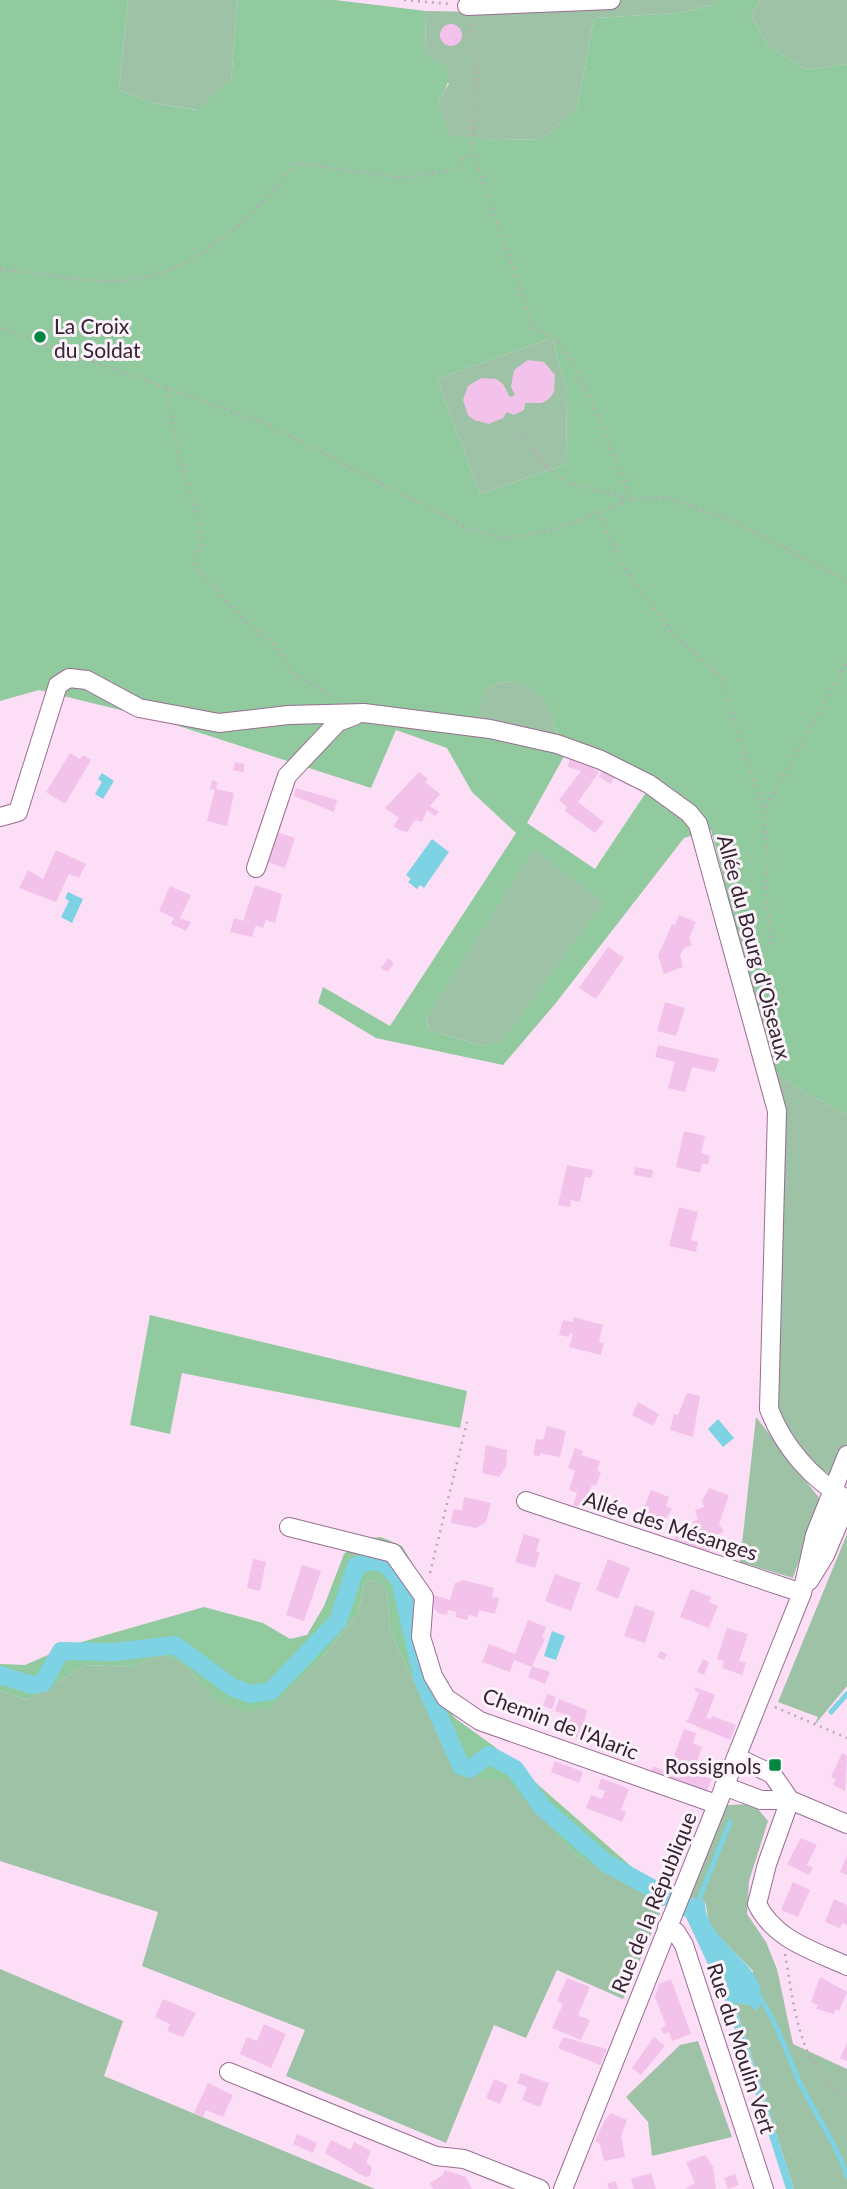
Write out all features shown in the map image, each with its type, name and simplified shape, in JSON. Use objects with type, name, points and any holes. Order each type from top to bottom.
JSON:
[{"type":"street","points":[[467,6],[611,0]]},
{"type":"street","name":"Allée du Bourg d'Oiseaux","points":[[0,817],[18,812],[58,685],[69,678],[87,680],[139,708],[219,723],[288,715],[363,713],[490,729],[557,744],[601,760],[649,784],[676,803],[698,824],[777,1111],[769,1409],[778,1431],[813,1475],[842,1498]]},
{"type":"street","points":[[256,868],[287,776],[338,722],[363,713]]},
{"type":"street","name":"Rue de la République","points":[[563,2189],[802,1593],[815,1535],[842,1498],[847,1455]]},
{"type":"street","name":"Allée des Mésanges","points":[[526,1501],[802,1593]]},
{"type":"street","points":[[289,1527],[393,1553],[424,1597]]},
{"type":"street","name":"Chemin de l'Alaric","points":[[424,1597],[421,1637],[433,1676],[446,1698],[480,1721],[716,1804]]},
{"type":"street","points":[[736,1757],[772,1774],[790,1800]]},
{"type":"street","points":[[724,1786],[761,1800],[790,1800],[847,1824]]},
{"type":"street","points":[[790,1800],[767,1864],[757,1904],[766,1923],[784,1937],[847,1966]]},
{"type":"street","name":"Rue du Moulin Vert","points":[[669,1922],[684,1945],[764,2189]]},
{"type":"street","points":[[229,2071],[436,2156],[464,2159],[540,2189]]},
{"type":"path","points":[[404,0],[467,6],[478,62],[472,152],[534,328],[564,346],[594,405],[632,499]]},
{"type":"path","points":[[0,269],[109,281],[163,274],[216,245],[266,200],[296,163],[402,178],[452,170],[472,152]]},
{"type":"path","points":[[0,328],[267,424],[468,528],[505,539],[555,529],[632,499],[667,497],[735,522],[847,581]]},
{"type":"path","points":[[166,388],[178,454],[201,526],[202,544],[194,558],[199,571],[246,624],[273,644],[294,674],[363,713]]},
{"type":"path","points":[[519,432],[549,470],[568,483],[632,499]]},
{"type":"path","points":[[597,512],[626,571],[673,633],[720,676],[763,811],[768,861],[765,886],[772,941],[748,959],[741,974]]},
{"type":"path","points":[[763,811],[847,663]]},
{"type":"path","points":[[424,1597],[467,1422]]},
{"type":"path","points":[[759,1700],[847,1738]]},
{"type":"path","points":[[784,1937],[798,2029],[815,2066],[832,2088],[847,2096]]},
{"type":"green space","points":[[0,0],[128,0],[119,90],[153,103],[197,110],[231,80],[238,0],[335,0],[426,11],[425,54],[447,67],[448,72],[447,85],[438,101],[449,135],[497,140],[543,139],[577,107],[594,18],[680,13],[716,4],[716,0],[760,0],[751,15],[768,45],[806,70],[847,64],[847,1115],[796,1087],[772,1069],[711,830],[684,838],[555,1004],[503,1065],[376,1038],[318,1003],[323,987],[390,1026],[516,833],[472,792],[447,748],[396,730],[371,788],[157,719],[39,690],[0,701]],"holes":[[[552,338],[567,391],[566,464],[480,494],[437,379]],[[514,681],[540,696],[559,737],[477,721],[484,692],[498,683]],[[567,751],[647,791],[595,869],[527,823]],[[534,849],[604,902],[502,1042],[483,1046],[429,1030],[426,1018]]]},
{"type":"green space","points":[[128,0],[238,0],[231,80],[198,110],[153,103],[119,90]]},
{"type":"green space","points":[[537,0],[716,0],[716,4],[680,13],[594,18],[577,107],[543,139],[497,140],[449,136],[438,101],[449,84],[425,54],[426,11],[535,13]]},
{"type":"green space","points":[[760,0],[847,0],[847,64],[806,70],[768,45],[751,15]]},
{"type":"green space","points":[[552,338],[567,391],[566,464],[480,494],[437,379]]},
{"type":"green space","points":[[515,681],[534,691],[545,703],[559,738],[476,720],[484,692],[498,683]]},
{"type":"green space","points":[[534,848],[605,902],[502,1043],[483,1046],[429,1030],[426,1017]]},
{"type":"green space","points":[[772,1069],[796,1087],[847,1115],[847,1447],[834,1477],[815,1464],[797,1446],[783,1425],[775,1403]]},
{"type":"green space","points":[[150,1315],[467,1391],[460,1428],[182,1373],[170,1434],[130,1425]]},
{"type":"green space","points":[[756,1417],[820,1499],[793,1578],[740,1562]]},
{"type":"green space","points":[[847,1534],[847,1686],[813,1727],[818,1717],[778,1702]]},
{"type":"green space","points":[[381,1537],[402,1546],[419,1577],[435,1691],[455,1718],[495,1747],[649,1882],[644,1885],[642,1891],[577,1857],[508,1781],[464,1776],[453,1764],[390,1631],[387,1591],[375,1580],[364,1583],[358,1614],[321,1659],[270,1708],[245,1712],[217,1700],[180,1661],[163,1655],[131,1667],[86,1665],[27,1700],[0,1691],[0,1664],[25,1665],[71,1645],[204,1607],[263,1623],[290,1639],[307,1635],[324,1606],[344,1554],[360,1539]]},
{"type":"green space","points":[[375,1580],[387,1591],[390,1631],[453,1764],[465,1776],[508,1780],[577,1857],[665,1902],[623,1999],[557,1970],[526,2038],[494,2025],[446,2143],[286,2076],[305,2030],[142,1966],[158,1912],[0,1861],[0,1691],[27,1700],[86,1665],[131,1667],[163,1655],[180,1661],[217,1700],[269,1708],[321,1659],[358,1614],[364,1583]]},
{"type":"green space","points":[[754,1804],[768,1821],[749,1881],[747,1914],[766,1942],[777,1969],[793,2044],[847,2069],[847,2189],[794,2189],[734,2002],[749,2005],[753,1971],[710,1927],[705,1901],[690,1898],[727,1805]]},
{"type":"green space","points":[[0,1969],[123,2021],[104,2076],[375,2189],[0,2189]]},
{"type":"green space","points":[[698,2041],[732,2137],[652,2156],[648,2122],[626,2097],[680,2045]]},
{"type":"water","points":[[102,773],[114,781],[103,799],[95,794],[102,782],[98,779]]},
{"type":"water","points":[[432,839],[449,852],[424,888],[420,885],[417,889],[408,882],[411,879],[406,875]]},
{"type":"water","points":[[68,892],[83,899],[72,923],[61,917],[69,901],[65,898]]},
{"type":"water","points":[[718,1419],[734,1438],[723,1447],[708,1429]]},
{"type":"water","points":[[552,1631],[565,1636],[556,1660],[544,1656]]},
{"type":"water","points":[[649,1882],[669,1890],[665,1902],[642,1891],[644,1885]]},
{"type":"water","points":[[690,1898],[705,1901],[708,1916],[716,1930],[758,1982],[761,1996],[757,2011],[749,2005],[734,2003],[794,2189],[786,2189],[727,2005],[684,1913]]},
{"type":"building","points":[[451,24],[459,27],[462,35],[459,43],[451,46],[443,43],[440,35],[443,27]]},
{"type":"building","points":[[528,360],[544,362],[555,375],[554,392],[549,399],[542,403],[525,403],[524,410],[514,415],[507,412],[503,418],[489,424],[474,420],[468,415],[463,400],[468,386],[481,378],[496,379],[503,384],[510,397],[515,395],[511,387],[514,370]]},
{"type":"building","points":[[70,753],[80,759],[83,755],[91,760],[65,804],[46,792]]},
{"type":"building","points":[[570,757],[584,761],[599,772],[578,802],[604,822],[595,833],[565,811],[567,807],[559,800],[581,771],[568,767]]},
{"type":"building","points":[[235,762],[245,764],[243,772],[233,770]]},
{"type":"building","points":[[602,771],[614,778],[611,784],[599,777]]},
{"type":"building","points":[[419,772],[428,779],[425,782],[440,794],[430,806],[439,812],[435,816],[427,810],[422,822],[415,820],[407,832],[401,831],[393,826],[399,818],[385,808]]},
{"type":"building","points":[[212,780],[218,782],[216,789],[234,793],[227,826],[207,821],[215,790],[210,789]]},
{"type":"building","points":[[296,788],[337,800],[334,812],[294,796]]},
{"type":"building","points":[[277,832],[295,838],[285,868],[267,862]]},
{"type":"building","points":[[56,850],[86,864],[79,878],[69,874],[56,902],[19,888],[28,870],[43,879]]},
{"type":"building","points":[[255,885],[282,894],[275,923],[266,920],[263,928],[256,925],[252,937],[230,932],[234,918],[243,921]]},
{"type":"building","points":[[170,886],[191,895],[180,918],[191,922],[186,931],[171,924],[174,918],[159,911]]},
{"type":"building","points":[[679,915],[696,922],[689,938],[692,945],[684,948],[680,955],[683,967],[664,974],[658,956],[672,924],[675,925]]},
{"type":"building","points":[[608,947],[624,958],[596,999],[579,988]]},
{"type":"building","points":[[388,958],[394,963],[388,972],[381,968]]},
{"type":"building","points":[[665,1002],[685,1008],[676,1036],[657,1031]]},
{"type":"building","points":[[658,1045],[719,1059],[715,1072],[692,1067],[685,1092],[668,1088],[675,1062],[655,1057]]},
{"type":"building","points":[[684,1131],[705,1136],[701,1153],[710,1156],[708,1164],[702,1164],[700,1173],[676,1167]]},
{"type":"building","points":[[567,1165],[593,1170],[591,1178],[585,1177],[580,1202],[571,1200],[570,1207],[558,1205]]},
{"type":"building","points":[[635,1167],[653,1170],[652,1178],[634,1175]]},
{"type":"building","points":[[679,1207],[698,1212],[691,1240],[698,1242],[696,1252],[669,1246]]},
{"type":"building","points":[[574,1317],[603,1325],[599,1342],[604,1343],[601,1355],[569,1347],[573,1334],[570,1333],[569,1337],[559,1335],[563,1320],[573,1322]]},
{"type":"building","points":[[687,1393],[700,1396],[693,1437],[670,1430],[674,1414],[678,1415]]},
{"type":"building","points":[[638,1402],[659,1414],[653,1426],[632,1415]]},
{"type":"building","points":[[547,1426],[566,1431],[560,1457],[540,1453],[540,1456],[533,1455],[536,1439],[543,1440]]},
{"type":"building","points":[[486,1445],[507,1450],[506,1467],[499,1477],[482,1473]]},
{"type":"building","points":[[575,1448],[583,1451],[581,1455],[600,1461],[597,1471],[601,1472],[596,1486],[592,1485],[583,1508],[573,1505],[577,1493],[569,1490],[575,1471],[568,1468]]},
{"type":"building","points":[[709,1488],[729,1495],[719,1524],[724,1532],[713,1536],[709,1554],[673,1542],[678,1529],[693,1534],[693,1522],[698,1519],[695,1510],[704,1507],[702,1501]]},
{"type":"building","points":[[651,1490],[669,1497],[666,1506],[672,1509],[659,1530],[639,1521]]},
{"type":"building","points":[[464,1497],[491,1503],[486,1522],[476,1528],[451,1523],[453,1509],[462,1510]]},
{"type":"building","points":[[524,1534],[540,1539],[536,1551],[540,1553],[535,1568],[515,1562]]},
{"type":"building","points":[[253,1559],[266,1562],[260,1591],[247,1588]]},
{"type":"building","points":[[608,1559],[630,1568],[618,1599],[596,1590]]},
{"type":"building","points":[[302,1565],[321,1571],[304,1621],[286,1615]]},
{"type":"building","points":[[555,1574],[581,1583],[571,1611],[545,1601]]},
{"type":"building","points":[[463,1580],[494,1588],[492,1597],[499,1598],[495,1614],[479,1610],[477,1617],[469,1615],[467,1620],[455,1617],[457,1612],[448,1610],[447,1615],[438,1613],[431,1604],[433,1595],[450,1600],[455,1583]]},
{"type":"building","points":[[691,1589],[711,1597],[709,1602],[718,1606],[709,1628],[680,1617]]},
{"type":"building","points":[[635,1605],[655,1612],[645,1643],[624,1636]]},
{"type":"building","points":[[528,1620],[546,1627],[542,1638],[545,1639],[532,1666],[550,1672],[545,1684],[528,1677],[532,1667],[514,1660],[510,1672],[482,1662],[489,1644],[515,1654]]},
{"type":"building","points":[[727,1628],[748,1634],[739,1661],[746,1663],[742,1675],[722,1668],[724,1661],[717,1659]]},
{"type":"building","points":[[660,1651],[667,1654],[664,1660],[657,1657]]},
{"type":"building","points":[[703,1659],[709,1662],[704,1675],[697,1672]]},
{"type":"building","points":[[695,1687],[715,1695],[706,1718],[711,1719],[712,1716],[736,1725],[730,1740],[684,1721],[688,1720],[699,1693],[694,1690]]},
{"type":"building","points":[[547,1694],[556,1697],[552,1709],[543,1706]]},
{"type":"building","points":[[559,1699],[587,1710],[580,1739],[558,1731],[564,1714],[555,1711]]},
{"type":"building","points":[[684,1729],[696,1733],[693,1743],[702,1747],[693,1773],[712,1779],[707,1791],[651,1772],[653,1766],[668,1772]]},
{"type":"building","points":[[842,1753],[847,1756],[845,1791],[833,1785],[836,1779],[831,1777]]},
{"type":"building","points":[[555,1761],[583,1772],[579,1783],[551,1772]]},
{"type":"building","points":[[601,1778],[629,1789],[621,1810],[626,1812],[622,1822],[586,1808],[591,1795],[602,1799],[605,1791],[598,1788]]},
{"type":"building","points":[[801,1838],[817,1845],[807,1865],[813,1867],[809,1875],[787,1864]]},
{"type":"building","points":[[847,1855],[847,1875],[840,1872]]},
{"type":"building","points":[[793,1882],[810,1890],[798,1917],[781,1910]]},
{"type":"building","points":[[834,1899],[847,1905],[847,1925],[842,1923],[840,1928],[825,1922]]},
{"type":"building","points":[[820,1977],[847,1992],[839,2011],[836,2009],[834,2014],[816,2009],[818,2005],[811,2002]]},
{"type":"building","points":[[567,1978],[590,1987],[578,2015],[590,2020],[581,2040],[552,2028],[563,2004],[557,2001]]},
{"type":"building","points":[[671,1979],[691,2034],[672,2041],[669,2032],[663,2034],[661,2028],[666,2026],[655,1997],[659,1984]]},
{"type":"building","points":[[163,1999],[196,2013],[183,2037],[167,2031],[170,2024],[155,2017]]},
{"type":"building","points":[[264,2024],[286,2034],[271,2068],[240,2054],[247,2037],[257,2041]]},
{"type":"building","points":[[563,2037],[607,2049],[600,2065],[558,2048]]},
{"type":"building","points":[[654,2037],[665,2046],[641,2075],[632,2068]]},
{"type":"building","points":[[847,2043],[847,2061],[840,2058]]},
{"type":"building","points":[[521,2073],[549,2083],[540,2107],[522,2100],[527,2087],[517,2083]]},
{"type":"building","points":[[494,2079],[508,2085],[500,2104],[486,2098]]},
{"type":"building","points":[[208,2083],[233,2095],[223,2117],[206,2110],[203,2117],[194,2113]]},
{"type":"building","points":[[611,2113],[627,2120],[621,2136],[625,2157],[604,2161],[600,2144],[595,2141]]},
{"type":"building","points":[[297,2134],[317,2143],[313,2153],[293,2144]]},
{"type":"building","points":[[331,2140],[351,2150],[354,2142],[371,2151],[366,2162],[372,2167],[370,2176],[365,2177],[325,2153]]},
{"type":"building","points":[[705,2155],[713,2167],[716,2189],[685,2189],[695,2183],[686,2162]]},
{"type":"building","points":[[445,2170],[466,2177],[472,2189],[433,2189],[430,2183],[442,2176]]},
{"type":"building","points":[[651,2173],[656,2189],[634,2189],[631,2179]]},
{"type":"building","points":[[735,2174],[739,2185],[728,2189],[724,2178]]},
{"type":"building","points":[[616,2181],[618,2189],[609,2189],[607,2184]]},
{"type":"waterway","points":[[0,1675],[32,1685],[43,1683],[61,1651],[114,1652],[175,1645],[232,1687],[250,1694],[271,1691],[338,1621],[356,1566],[372,1561],[386,1564],[400,1580],[423,1680],[461,1766],[470,1769],[489,1755],[515,1769],[542,1807],[606,1863],[690,1909]]},
{"type":"waterway","points":[[831,1712],[847,1694]]},
{"type":"waterway","points":[[697,1904],[730,1822]]},
{"type":"waterway","points":[[755,1992],[774,2023],[798,2079],[837,2150],[847,2176]]},
{"type":"place","name":"La Croix du Soldat","points":[[40,337]]},
{"type":"place","name":"Rossignols","points":[[775,1765]]}]
